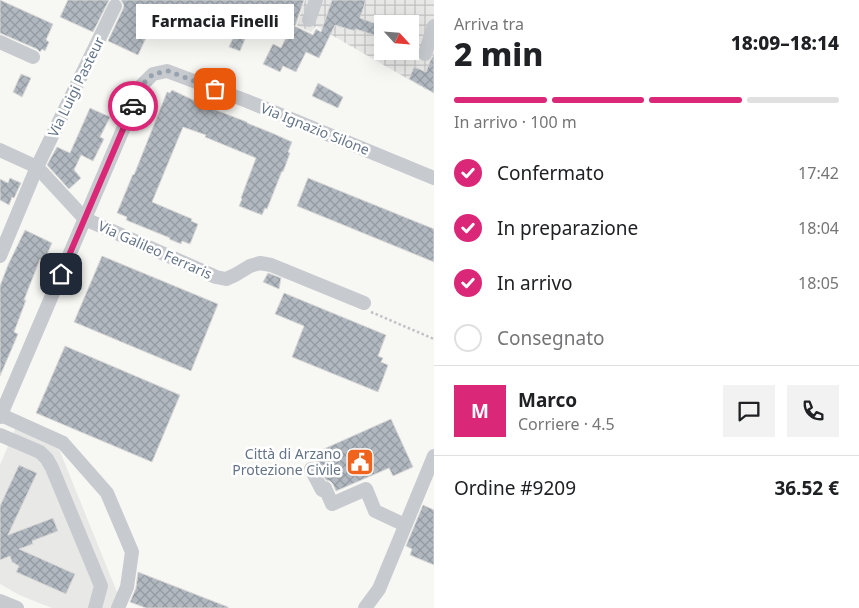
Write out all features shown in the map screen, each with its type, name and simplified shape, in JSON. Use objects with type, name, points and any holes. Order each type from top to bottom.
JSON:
[{"type":"street","points":[[309,20],[316,0]]},
{"type":"street","name":"Via Luigi Pasteur","points":[[0,256],[37,167],[114,6]]},
{"type":"street","points":[[425,54],[434,26]]},
{"type":"street","points":[[0,42],[33,57]]},
{"type":"street","name":"Via Ignazio Silone","points":[[84,219],[142,85],[153,74],[168,71],[434,178]]},
{"type":"street","points":[[0,150],[37,167],[84,219],[0,416],[63,443],[107,492],[132,552],[127,587],[118,608]]},
{"type":"street","name":"Via Galileo Ferraris","points":[[84,219],[216,277],[226,279],[250,266],[260,263],[271,265],[364,303]]},
{"type":"street","points":[[0,435],[40,452],[50,463],[101,586],[95,608]]},
{"type":"street","points":[[364,608],[379,589],[434,456]]},
{"type":"street","points":[[311,468],[322,490],[325,488],[332,504],[366,489],[375,511],[405,525]]},
{"type":"street","points":[[0,601],[16,608]]},
{"type":"path","points":[[364,303],[370,311],[434,339]]},
{"type":"shaded area","points":[[305,0],[434,0],[434,94],[375,60],[419,60],[419,15],[374,15],[374,59],[316,26],[311,32],[297,25]]},
{"type":"shaded area","points":[[16,427],[57,444],[119,597],[115,608],[52,608],[19,595],[0,584],[0,465]]},
{"type":"building","points":[[0,0],[53,24],[46,40],[49,42],[45,51],[42,49],[40,52],[0,33]]},
{"type":"building","points":[[68,0],[109,0],[93,32],[60,17]]},
{"type":"building","points":[[121,0],[304,0],[295,26],[266,12],[263,17],[255,15],[240,51],[229,47],[239,24],[202,7],[190,33],[160,19],[158,23],[154,21],[138,55],[108,41],[123,9],[124,5]]},
{"type":"building","points":[[332,0],[366,0],[360,18],[374,23],[374,35],[335,25],[319,58],[306,52],[296,72],[283,66],[280,72],[263,64],[273,44],[281,48],[292,25],[313,35],[316,29],[321,32]]},
{"type":"building","points":[[434,55],[434,93],[409,79],[414,67],[426,72]]},
{"type":"building","points":[[21,74],[31,78],[22,97],[13,92]]},
{"type":"building","points":[[318,83],[343,97],[338,108],[312,96]]},
{"type":"building","points":[[172,90],[292,142],[283,172],[267,209],[265,208],[262,215],[239,206],[256,158],[205,137],[206,135],[183,127],[152,202],[192,219],[191,221],[198,224],[190,244],[182,241],[181,244],[169,239],[126,220],[127,217],[117,213],[167,92],[170,93]]},
{"type":"building","points":[[90,108],[110,117],[100,137],[104,139],[93,161],[81,155],[74,170],[81,178],[69,189],[47,165],[57,147],[70,153]]},
{"type":"building","points":[[10,178],[21,183],[9,205],[0,200],[0,179],[8,183]]},
{"type":"building","points":[[308,178],[434,229],[434,262],[297,206]]},
{"type":"building","points":[[25,230],[52,243],[44,261],[40,259],[14,332],[18,334],[0,376],[0,286]]},
{"type":"building","points":[[102,256],[218,304],[191,371],[74,322]]},
{"type":"building","points":[[268,273],[281,278],[279,289],[263,282]]},
{"type":"building","points":[[284,293],[386,335],[378,356],[383,358],[381,362],[388,365],[378,392],[292,357],[304,326],[275,314]]},
{"type":"building","points":[[65,346],[180,395],[152,462],[36,413]]},
{"type":"building","name":"Città di Arzano Protezione Civile","points":[[391,419],[413,467],[393,476],[389,468],[336,491],[333,484],[326,480],[315,461],[310,461],[308,456]]},
{"type":"building","points":[[19,465],[37,473],[8,535],[53,518],[58,531],[32,541],[33,544],[19,549],[75,574],[66,594],[16,572],[19,566],[12,562],[10,556],[0,560],[0,506]]},
{"type":"building","points":[[423,505],[434,510],[434,565],[410,555],[412,549],[406,546]]},
{"type":"building","points":[[138,572],[228,608],[146,608],[130,602],[136,588]]},
{"type":"way so far","points":[[133,106],[142,85],[153,74],[168,71],[215,89]]},
{"type":"place","name":"Farmacia Finelli","points":[[215,89]]},
{"type":"place","name":"Città di Arzano Protezione Civile","points":[[360,462]]},
{"type":"route","points":[[61,274],[133,106]]}]
